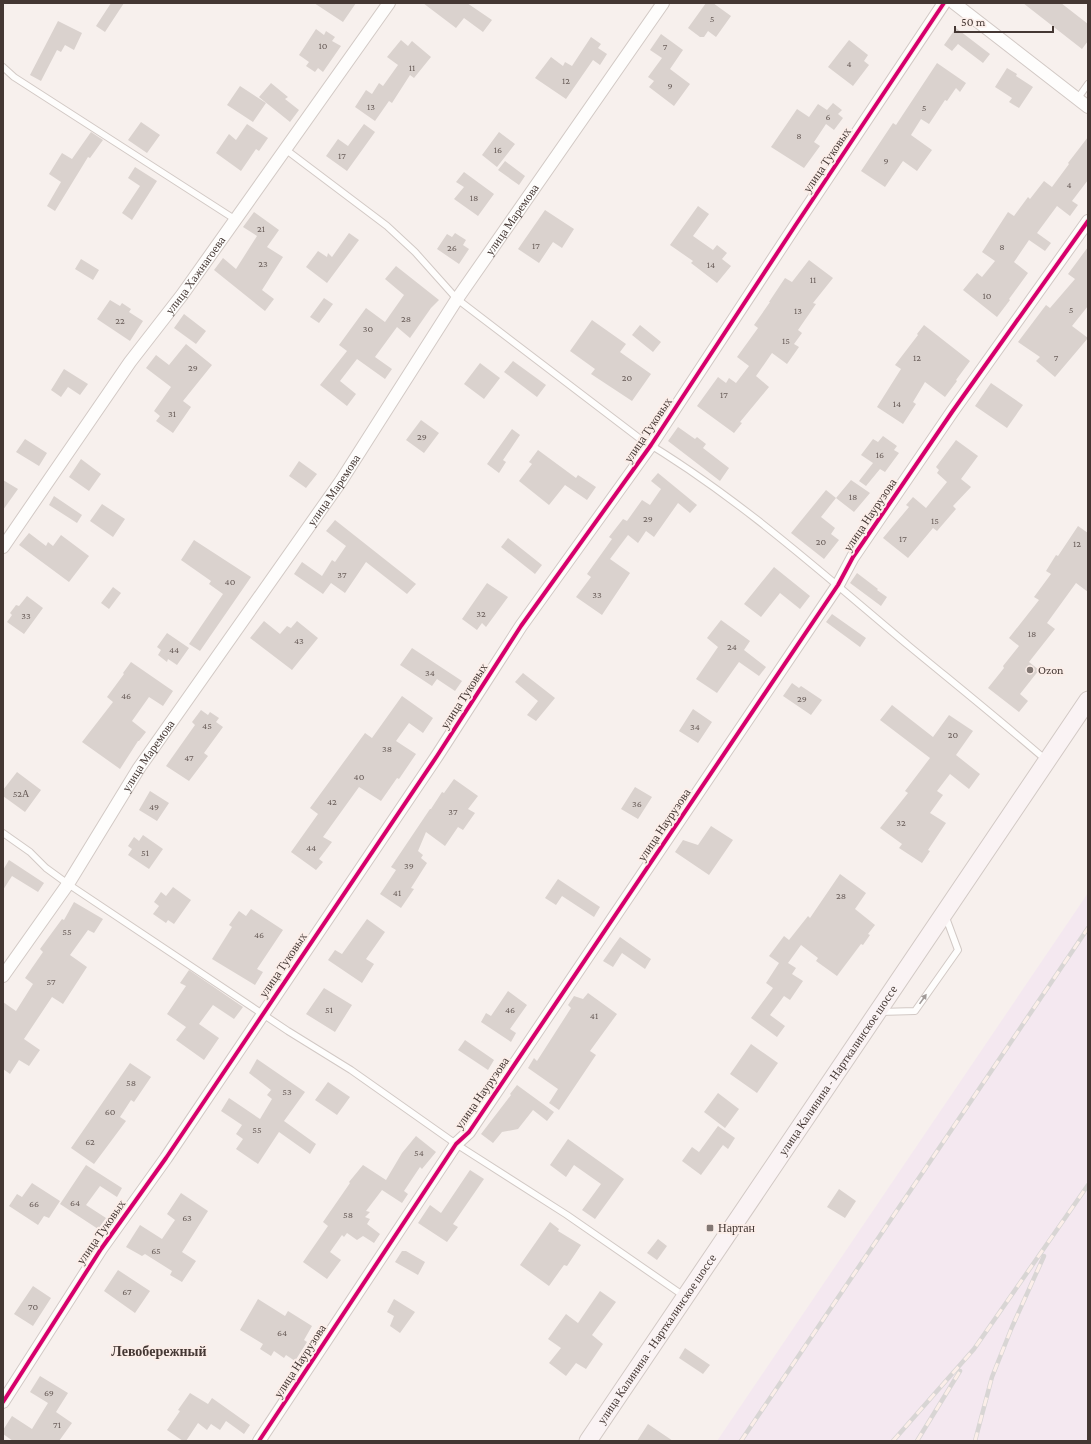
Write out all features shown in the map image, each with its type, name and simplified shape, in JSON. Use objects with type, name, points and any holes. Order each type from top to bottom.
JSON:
[{"type":"main road","name":"улица Калинина - Нарткалинское шоссе","points":[[588,1441],[1088,700]]},
{"type":"street","name":"улица Хажнагоева","points":[[3,547],[130,362],[182,295],[389,3]]},
{"type":"street","name":"улица Маремова","points":[[3,976],[68,884],[139,768],[341,481],[457,299],[663,3]]},
{"type":"street","name":"улица Туковых","points":[[3,1402],[101,1249],[166,1158],[437,756],[522,626],[651,445],[790,233],[944,3]]},
{"type":"street","points":[[954,3],[1088,107]]},
{"type":"street","name":"улица Наурузова","points":[[259,1441],[456,1144],[469,1132],[838,585],[854,557],[952,412],[1088,222]]},
{"type":"lane","points":[[3,67],[14,77],[236,220]]},
{"type":"lane","points":[[1078,98],[1088,84]]},
{"type":"lane","points":[[286,149],[398,236],[416,252],[457,299],[639,438],[667,454],[756,518],[1047,761]]},
{"type":"lane","points":[[3,833],[30,852],[46,868],[68,884],[262,1014],[351,1070],[456,1144],[567,1215],[685,1297]]},
{"type":"lane","points":[[877,1012],[915,1011],[958,950],[944,912]]},
{"type":"shaded area","points":[[1088,893],[1088,1441],[717,1441]]},
{"type":"building","points":[[111,3],[124,3],[105,32],[96,26]]},
{"type":"building","points":[[314,3],[356,3],[343,22]]},
{"type":"building","points":[[423,3],[467,3],[492,20],[483,32],[464,18],[456,28]]},
{"type":"building","points":[[706,3],[713,3],[731,16],[716,37],[708,31],[704,37],[700,37],[688,28]]},
{"type":"building","points":[[1023,3],[1061,3],[1088,24],[1088,41],[1082,49]]},
{"type":"building","points":[[58,21],[82,33],[74,50],[65,45],[61,52],[57,50],[41,81],[30,75]]},
{"type":"building","points":[[956,28],[990,54],[983,63],[958,44],[952,51],[944,45]]},
{"type":"building","points":[[316,29],[324,35],[326,31],[335,37],[332,41],[341,46],[323,72],[318,68],[315,72],[306,66],[309,62],[299,55]]},
{"type":"building","points":[[661,34],[683,50],[670,69],[690,84],[674,106],[649,87],[654,81],[648,77],[662,58],[650,50]]},
{"type":"building","points":[[591,37],[601,44],[598,48],[607,54],[600,65],[593,60],[566,99],[535,78],[551,57],[563,66],[565,62],[572,66]]},
{"type":"building","points":[[401,40],[408,46],[412,41],[431,57],[414,78],[410,75],[392,103],[389,101],[375,121],[355,107],[366,90],[372,94],[379,83],[383,86],[398,65],[387,57]]},
{"type":"building","points":[[849,40],[868,55],[864,61],[869,65],[853,86],[828,67]]},
{"type":"building","points":[[937,63],[966,83],[960,92],[956,88],[947,101],[945,100],[929,124],[921,119],[911,135],[932,150],[917,171],[903,161],[885,187],[861,171],[893,123],[896,125]]},
{"type":"building","points":[[1007,68],[1033,87],[1019,108],[1009,102],[1012,98],[995,87]]},
{"type":"building","points":[[271,83],[288,97],[285,99],[299,110],[290,122],[259,97]]},
{"type":"building","points":[[240,86],[266,103],[253,122],[227,105]]},
{"type":"building","points":[[833,103],[842,110],[838,114],[843,118],[834,130],[826,124],[814,142],[820,146],[804,168],[771,147],[797,109],[809,117],[818,104],[827,110]]},
{"type":"building","points":[[141,122],[160,135],[147,153],[128,140]]},
{"type":"building","points":[[247,124],[268,138],[259,151],[256,149],[241,171],[216,153],[229,134],[236,140]]},
{"type":"building","points":[[364,124],[375,132],[347,171],[326,156],[338,139],[348,146]]},
{"type":"building","points":[[91,132],[103,140],[90,158],[88,157],[55,211],[47,206],[61,182],[49,174],[62,153],[72,159]]},
{"type":"building","points":[[499,132],[515,144],[497,167],[482,155]]},
{"type":"building","points":[[1088,137],[1088,180],[1072,201],[1078,205],[1070,216],[1057,206],[1037,233],[1051,243],[1045,251],[1029,240],[1014,262],[1028,273],[997,317],[963,290],[977,273],[982,277],[995,261],[982,252],[1008,212],[1014,216],[1028,197],[1030,199],[1044,181],[1052,187]]},
{"type":"building","points":[[505,161],[525,176],[519,185],[498,170]]},
{"type":"building","points":[[135,167],[157,181],[132,220],[122,213],[140,186],[128,178]]},
{"type":"building","points":[[464,172],[494,194],[478,216],[454,199],[464,187],[456,182]]},
{"type":"building","points":[[698,206],[709,214],[693,236],[713,250],[717,245],[727,253],[722,259],[731,266],[717,283],[691,263],[693,261],[670,245]]},
{"type":"building","points":[[545,210],[574,229],[562,248],[553,242],[539,263],[518,249]]},
{"type":"building","points":[[254,212],[279,230],[267,247],[283,257],[262,290],[274,299],[265,311],[214,270],[223,258],[236,269],[257,236],[243,227]]},
{"type":"building","points":[[349,233],[359,240],[327,283],[306,267],[318,251],[327,257],[328,253],[332,257]]},
{"type":"building","points":[[455,233],[466,240],[463,245],[469,249],[459,264],[437,249],[447,234],[452,237]]},
{"type":"building","points":[[1088,247],[1088,306],[1072,326],[1088,338],[1055,377],[1036,361],[1040,357],[1018,342],[1046,305],[1050,308],[1075,279],[1068,274]]},
{"type":"building","points":[[81,259],[99,270],[93,280],[75,269]]},
{"type":"building","points":[[809,260],[833,278],[813,303],[816,304],[798,330],[802,333],[794,344],[799,347],[787,364],[772,353],[756,376],[769,387],[740,422],[742,423],[734,433],[697,406],[718,377],[726,383],[729,378],[736,383],[749,366],[737,357],[758,328],[754,325],[785,278],[792,282]]},
{"type":"building","points":[[396,266],[439,300],[431,308],[410,338],[397,327],[375,357],[392,369],[385,379],[357,359],[340,381],[356,394],[347,406],[320,385],[347,351],[339,345],[366,308],[385,322],[404,295],[385,279]]},
{"type":"building","points":[[324,298],[333,304],[319,323],[310,317]]},
{"type":"building","points":[[110,300],[120,306],[122,303],[131,309],[129,312],[143,321],[130,341],[97,319]]},
{"type":"building","points":[[184,314],[206,331],[196,344],[174,328]]},
{"type":"building","points":[[592,320],[626,344],[620,352],[651,374],[632,401],[591,374],[595,369],[570,351]]},
{"type":"building","points":[[640,325],[661,342],[653,352],[632,335]]},
{"type":"building","points":[[924,325],[970,361],[945,397],[925,382],[913,402],[916,404],[903,424],[877,407],[901,369],[895,365]]},
{"type":"building","points":[[186,344],[212,365],[183,401],[191,407],[173,433],[156,421],[160,416],[154,411],[171,387],[146,368],[156,355],[169,365]]},
{"type":"building","points":[[513,361],[546,385],[537,397],[504,372]]},
{"type":"building","points":[[480,363],[500,378],[484,399],[464,384]]},
{"type":"building","points":[[64,369],[88,384],[80,395],[68,387],[61,397],[51,390]]},
{"type":"building","points":[[991,383],[1023,405],[1007,428],[975,406]]},
{"type":"building","points":[[421,420],[439,433],[424,453],[406,440]]},
{"type":"building","points":[[678,427],[695,439],[697,437],[706,444],[703,448],[729,468],[720,481],[668,441]]},
{"type":"building","points":[[512,429],[520,435],[503,460],[506,462],[499,473],[487,464]]},
{"type":"building","points":[[883,436],[897,446],[894,450],[899,453],[885,472],[880,469],[866,486],[859,481],[873,463],[861,455],[873,439],[878,442]]},
{"type":"building","points":[[25,439],[47,453],[39,466],[16,452]]},
{"type":"building","points":[[956,440],[978,456],[961,479],[971,487],[953,506],[956,509],[937,531],[933,528],[908,558],[883,538],[909,507],[906,505],[913,497],[926,508],[947,482],[937,473],[939,470],[936,467]]},
{"type":"building","points":[[538,450],[576,478],[578,475],[596,487],[587,500],[565,485],[549,505],[519,481],[532,464],[529,462]]},
{"type":"building","points":[[81,459],[101,474],[89,491],[69,477]]},
{"type":"building","points":[[299,461],[317,474],[306,488],[289,476]]},
{"type":"building","points":[[658,473],[697,505],[690,513],[678,503],[654,537],[646,531],[638,543],[628,535],[610,559],[630,573],[602,615],[576,597],[591,577],[587,574],[612,539],[609,537],[623,519],[627,521],[642,500],[650,505],[661,489],[651,481]]},
{"type":"building","points":[[3,480],[18,489],[3,510]]},
{"type":"building","points":[[851,480],[870,493],[854,512],[836,498]]},
{"type":"building","points":[[826,490],[836,498],[821,517],[835,528],[831,534],[839,540],[824,559],[791,533]]},
{"type":"building","points":[[54,496],[82,515],[77,523],[49,505]]},
{"type":"building","points":[[102,504],[125,519],[113,537],[90,521]]},
{"type":"building","points":[[335,520],[416,584],[407,594],[366,562],[345,593],[331,583],[323,594],[294,574],[302,562],[322,576],[332,560],[335,562],[346,546],[326,531]]},
{"type":"building","points":[[1078,526],[1088,533],[1088,592],[1076,583],[1047,623],[1055,629],[1029,662],[1039,670],[1020,694],[1028,701],[1019,712],[988,688],[1019,646],[1009,638],[1039,600],[1034,597],[1051,574],[1046,571]]},
{"type":"building","points":[[29,533],[46,546],[48,542],[53,546],[61,535],[89,556],[69,582],[19,545]]},
{"type":"building","points":[[508,538],[542,565],[535,574],[501,547]]},
{"type":"building","points":[[194,540],[251,577],[200,651],[189,644],[223,594],[209,584],[211,581],[181,560]]},
{"type":"building","points":[[774,567],[810,596],[800,609],[780,593],[761,617],[744,604]]},
{"type":"building","points":[[857,573],[887,597],[881,606],[850,583]]},
{"type":"building","points":[[487,583],[508,597],[486,627],[482,623],[477,630],[462,619]]},
{"type":"building","points":[[113,587],[121,593],[109,609],[101,603]]},
{"type":"building","points":[[27,596],[43,608],[24,634],[7,622],[12,615],[10,613],[16,605],[19,606]]},
{"type":"building","points":[[832,614],[866,638],[860,647],[826,622]]},
{"type":"building","points":[[721,620],[750,641],[744,650],[766,667],[759,676],[739,662],[717,693],[696,679],[718,647],[707,638]]},
{"type":"building","points":[[264,621],[280,634],[287,626],[291,628],[297,621],[318,638],[292,670],[250,638]]},
{"type":"building","points":[[167,633],[189,648],[177,665],[168,659],[167,662],[158,655],[161,650],[157,647]]},
{"type":"building","points":[[412,648],[462,681],[455,691],[437,679],[432,686],[400,665]]},
{"type":"building","points":[[131,662],[173,691],[163,706],[149,697],[132,721],[146,732],[138,741],[120,769],[82,742],[113,702],[107,697]]},
{"type":"building","points":[[523,673],[555,698],[536,721],[527,715],[538,701],[515,682]]},
{"type":"building","points":[[792,683],[799,688],[801,686],[822,700],[811,715],[783,696]]},
{"type":"building","points":[[402,696],[433,718],[423,733],[409,723],[396,741],[416,754],[399,779],[397,778],[381,801],[359,787],[323,837],[332,842],[319,859],[323,862],[316,870],[291,852],[318,814],[310,808],[365,733],[372,738]]},
{"type":"building","points":[[892,705],[933,737],[949,715],[973,731],[956,755],[980,774],[969,789],[950,774],[937,791],[943,795],[930,813],[946,823],[928,850],[930,851],[922,863],[899,848],[902,844],[880,828],[908,793],[905,791],[930,758],[880,720]]},
{"type":"building","points":[[693,709],[712,722],[698,743],[679,731]]},
{"type":"building","points":[[201,710],[208,715],[210,712],[219,718],[216,722],[223,727],[204,753],[208,756],[189,781],[166,766],[195,725],[192,722]]},
{"type":"building","points":[[17,772],[41,790],[25,812],[3,796],[3,790]]},
{"type":"building","points":[[454,779],[478,796],[468,809],[475,813],[463,830],[458,827],[445,846],[426,832],[418,851],[423,855],[421,858],[427,863],[411,888],[414,889],[401,908],[380,894],[396,870],[391,867],[442,792],[444,793]]},
{"type":"building","points":[[635,787],[652,797],[638,819],[621,809]]},
{"type":"building","points":[[150,791],[169,803],[157,821],[139,810]]},
{"type":"building","points":[[711,826],[733,840],[709,875],[675,852],[683,840],[698,845]]},
{"type":"building","points":[[143,835],[163,849],[149,869],[128,855],[132,849],[128,846],[134,837],[139,841]]},
{"type":"building","points":[[9,860],[44,883],[38,892],[12,876],[3,890],[3,870]]},
{"type":"building","points":[[840,874],[866,893],[855,909],[875,925],[868,934],[870,935],[863,945],[861,944],[837,976],[816,961],[818,958],[801,945],[788,963],[796,968],[792,974],[803,981],[790,1000],[784,996],[770,1015],[785,1026],[777,1037],[751,1018],[773,988],[766,983],[779,963],[769,956],[784,936],[789,940],[808,916],[810,918]]},
{"type":"building","points":[[558,879],[600,907],[594,917],[562,896],[556,905],[545,898]]},
{"type":"building","points":[[173,887],[191,900],[174,924],[168,920],[166,923],[153,914],[159,906],[154,902],[161,892],[166,896]]},
{"type":"building","points":[[74,902],[103,919],[94,933],[88,930],[70,955],[87,967],[63,1004],[52,997],[24,1039],[40,1050],[29,1066],[19,1060],[10,1074],[3,1069],[3,1002],[16,1011],[33,984],[25,978],[43,952],[40,949],[62,919],[64,920]]},
{"type":"building","points":[[251,909],[283,930],[257,969],[263,972],[255,985],[212,959],[232,927],[229,925],[239,911],[246,916]]},
{"type":"building","points":[[367,919],[385,932],[366,959],[374,964],[362,983],[328,960],[335,950],[342,954]]},
{"type":"building","points":[[620,937],[651,959],[645,969],[622,953],[613,967],[603,961]]},
{"type":"building","points":[[189,970],[243,1007],[234,1019],[213,1005],[199,1024],[219,1038],[204,1060],[176,1040],[186,1027],[167,1014],[186,986],[180,983]]},
{"type":"building","points":[[324,988],[352,1005],[335,1032],[306,1014]]},
{"type":"building","points":[[508,991],[527,1005],[510,1029],[516,1033],[511,1042],[481,1022],[486,1013],[491,1016]]},
{"type":"building","points":[[588,993],[617,1014],[590,1051],[596,1055],[559,1110],[549,1103],[558,1089],[528,1068],[534,1058],[537,1061],[571,1008],[568,1005],[574,996],[583,999]]},
{"type":"building","points":[[465,1040],[494,1060],[488,1070],[458,1050]]},
{"type":"building","points":[[751,1044],[778,1063],[757,1093],[730,1074]]},
{"type":"building","points":[[257,1059],[305,1092],[284,1121],[316,1144],[310,1154],[279,1132],[258,1164],[236,1149],[243,1139],[236,1134],[242,1125],[221,1111],[229,1098],[260,1119],[272,1099],[267,1095],[271,1090],[249,1073]]},
{"type":"building","points":[[130,1063],[151,1077],[134,1102],[131,1100],[120,1117],[126,1121],[94,1164],[71,1148]]},
{"type":"building","points":[[328,1082],[350,1097],[337,1115],[315,1100]]},
{"type":"building","points":[[517,1085],[554,1112],[547,1121],[533,1110],[518,1129],[502,1132],[493,1143],[481,1134]]},
{"type":"building","points":[[718,1093],[739,1109],[725,1128],[704,1112]]},
{"type":"building","points":[[718,1126],[735,1138],[728,1149],[723,1145],[701,1175],[682,1161],[692,1147],[699,1152]]},
{"type":"building","points":[[416,1136],[436,1152],[422,1169],[420,1167],[404,1191],[408,1194],[402,1203],[382,1190],[366,1211],[370,1212],[365,1217],[370,1219],[367,1224],[380,1234],[374,1243],[363,1236],[357,1240],[347,1233],[344,1237],[342,1235],[330,1252],[341,1260],[327,1279],[303,1262],[328,1226],[323,1222],[350,1183],[349,1182],[363,1165],[386,1180],[402,1153]]},
{"type":"building","points":[[568,1139],[624,1179],[595,1219],[582,1210],[601,1184],[574,1165],[566,1177],[550,1165]]},
{"type":"building","points":[[86,1165],[122,1188],[117,1197],[100,1186],[86,1205],[106,1218],[98,1229],[60,1204]]},
{"type":"building","points":[[470,1170],[484,1179],[453,1224],[458,1227],[447,1242],[418,1223],[430,1205],[441,1213]]},
{"type":"building","points":[[32,1183],[60,1201],[49,1218],[44,1216],[38,1225],[9,1206],[17,1194],[22,1197]]},
{"type":"building","points":[[839,1189],[856,1201],[845,1218],[827,1207]]},
{"type":"building","points":[[181,1193],[208,1211],[182,1252],[196,1261],[182,1282],[170,1275],[172,1271],[145,1254],[142,1256],[126,1247],[140,1225],[162,1239],[175,1220],[167,1214]]},
{"type":"building","points":[[550,1222],[559,1229],[558,1231],[581,1245],[567,1266],[564,1265],[549,1286],[520,1265]]},
{"type":"building","points":[[658,1239],[667,1246],[657,1260],[647,1253]]},
{"type":"building","points":[[402,1251],[406,1251],[425,1262],[418,1275],[395,1262]]},
{"type":"building","points":[[118,1270],[150,1291],[135,1313],[104,1291]]},
{"type":"building","points":[[33,1286],[51,1298],[33,1326],[14,1314]]},
{"type":"building","points":[[600,1291],[616,1302],[592,1335],[603,1344],[586,1369],[576,1363],[566,1376],[549,1363],[561,1348],[548,1339],[566,1314],[578,1323]]},
{"type":"building","points":[[258,1299],[285,1316],[288,1311],[312,1326],[304,1340],[307,1342],[295,1361],[286,1355],[284,1358],[274,1351],[271,1356],[260,1349],[263,1344],[240,1330]]},
{"type":"building","points":[[394,1299],[415,1312],[400,1333],[390,1326],[394,1316],[387,1312]]},
{"type":"building","points":[[685,1348],[710,1365],[703,1374],[679,1358]]},
{"type":"building","points":[[40,1376],[68,1393],[56,1412],[72,1423],[59,1441],[13,1441],[3,1434],[3,1430],[12,1416],[32,1429],[48,1403],[30,1392]]},
{"type":"building","points":[[190,1393],[208,1404],[212,1398],[250,1425],[244,1434],[226,1421],[220,1430],[211,1424],[207,1430],[198,1423],[186,1441],[183,1441],[167,1430],[180,1411],[178,1410]]},
{"type":"building","points":[[648,1424],[673,1441],[637,1441]]},
{"type":"railway","points":[[741,1441],[1088,928]]},
{"type":"railway","points":[[893,1441],[974,1349],[1088,1185]]},
{"type":"railway","points":[[975,1441],[992,1377],[1012,1327],[1044,1256]]},
{"type":"railway","points":[[917,1441],[960,1371]]},
{"type":"cycle path","points":[[3,1402],[101,1249],[166,1158],[437,756],[521,626],[651,445],[944,3]]},
{"type":"cycle path","points":[[259,1441],[456,1144],[469,1132],[838,585],[853,557],[952,412],[1088,221]]},
{"type":"place","name":"Ozon","points":[[1030,670]]},
{"type":"place","name":"Нартан","points":[[710,1228]]},
{"type":"district","name":"Левобережный","points":[[159,1351]]}]
